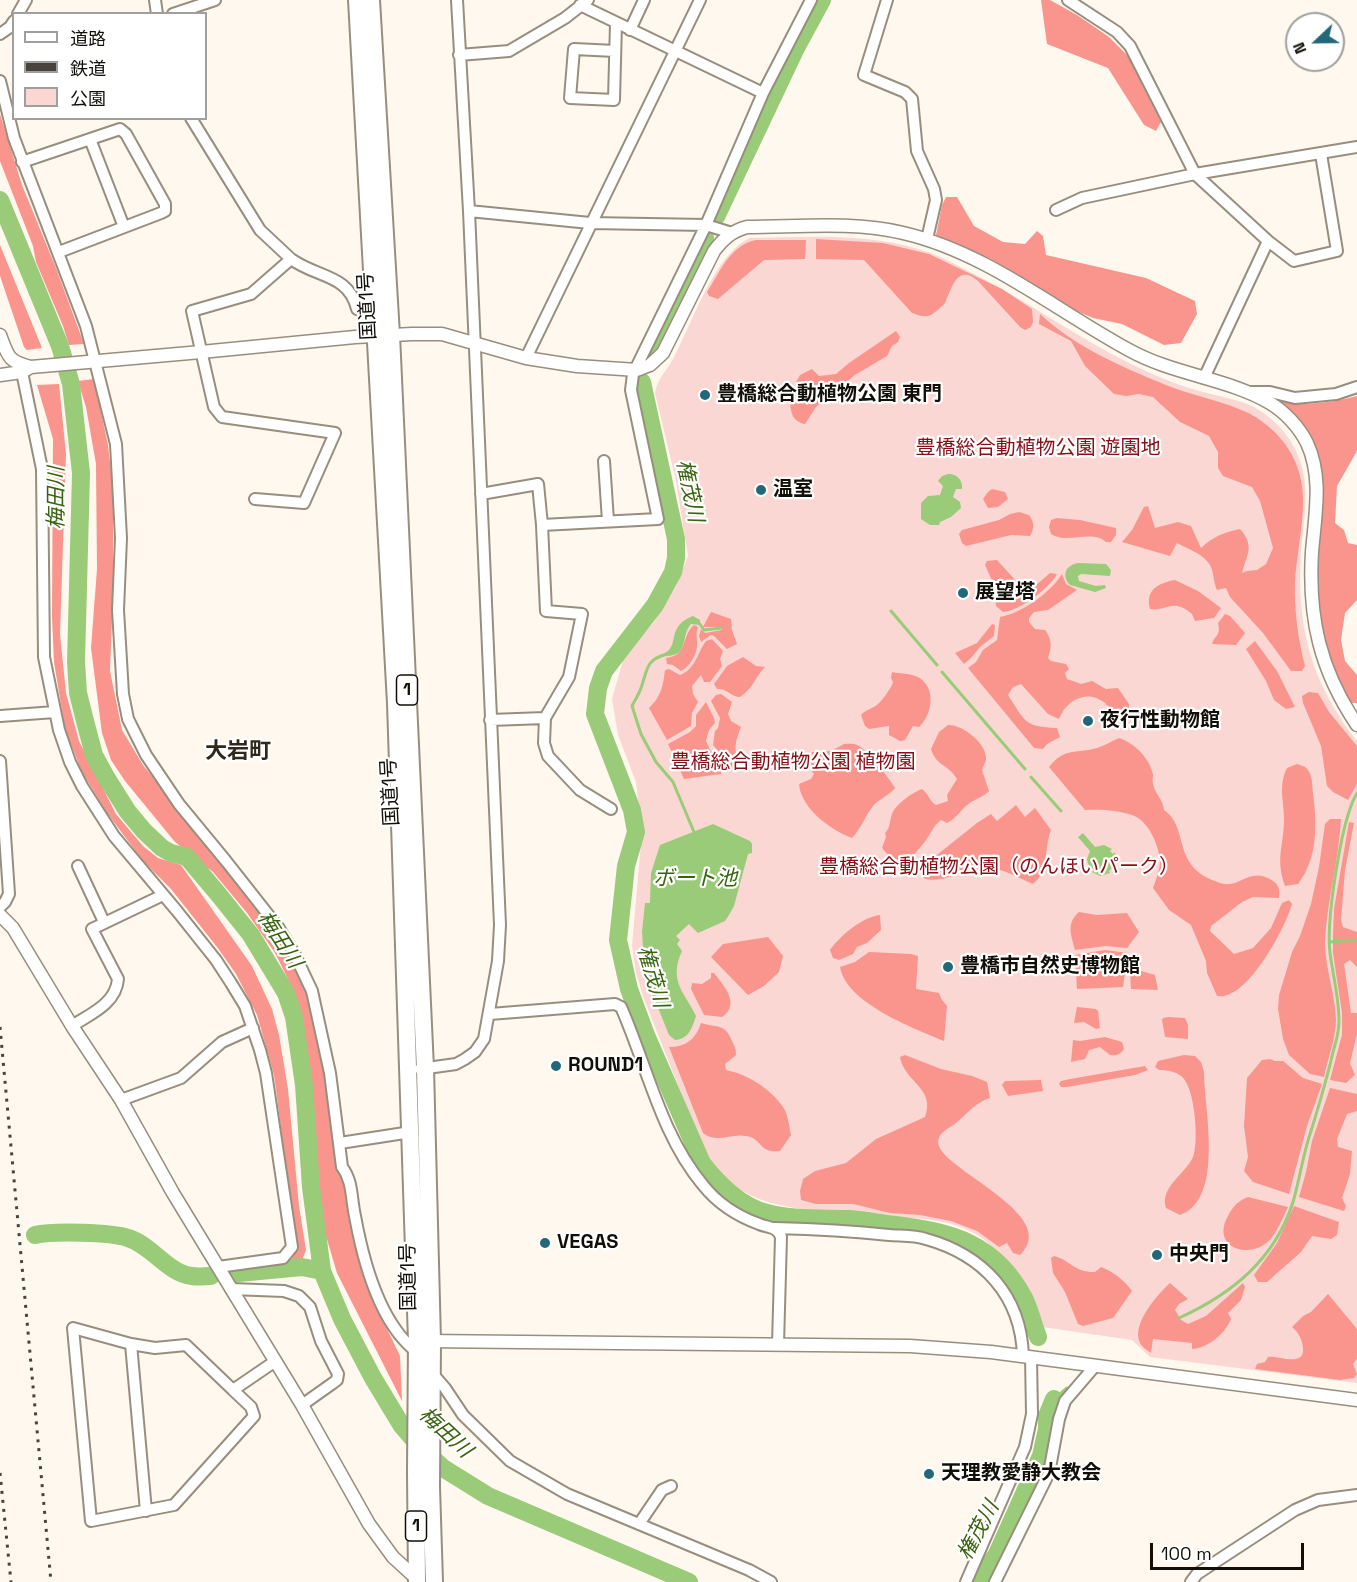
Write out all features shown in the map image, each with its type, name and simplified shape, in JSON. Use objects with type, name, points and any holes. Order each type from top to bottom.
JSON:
[{"type":"highway","name":"国道1号","points":[[357,0],[383,336]]},
{"type":"highway","name":"国道1号","points":[[371,0],[396,703],[417,1069],[425,1359],[416,1472],[417,1581]]},
{"type":"highway","name":"国道1号","points":[[417,1069],[411,1131],[425,1359],[434,1582]]},
{"type":"street","points":[[179,12],[215,0]]},
{"type":"street","points":[[417,1069],[456,1064],[475,1052],[484,1039],[498,961],[500,926],[469,211],[457,0]]},
{"type":"street","points":[[630,30],[644,0]]},
{"type":"street","points":[[526,358],[700,0]]},
{"type":"street","points":[[542,525],[658,519],[631,390],[634,370],[706,225],[763,93],[811,0]]},
{"type":"street","points":[[887,0],[864,75],[905,92],[912,99],[917,151],[934,189],[936,200],[927,239]]},
{"type":"street","points":[[1072,1],[1117,32],[1130,46],[1195,174],[1268,241],[1294,261],[1337,251],[1321,154]]},
{"type":"street","points":[[459,55],[509,51],[565,18],[584,3],[616,23],[763,93]]},
{"type":"street","points":[[615,51],[574,49],[570,98],[614,100],[616,23]]},
{"type":"street","points":[[0,34],[12,24]]},
{"type":"street","points":[[0,81],[8,118],[22,162],[86,326],[93,361],[116,444],[121,538],[118,610],[123,694],[128,719],[146,755],[172,795],[265,911],[295,955],[312,991],[330,1073],[342,1167],[349,1176],[357,1226],[370,1274],[392,1323],[404,1340],[425,1359],[463,1415],[510,1461],[567,1494],[749,1570],[771,1582]]},
{"type":"street","points":[[192,120],[260,230],[291,259],[310,271],[343,283],[352,294],[357,309]]},
{"type":"street","points":[[22,162],[117,128],[125,131],[165,204],[163,212],[59,252]]},
{"type":"street","points":[[90,139],[124,227]]},
{"type":"street","points":[[1056,210],[1082,198],[1195,174],[1357,147]]},
{"type":"street","points":[[469,211],[590,223],[706,225],[732,233]]},
{"type":"street","points":[[0,375],[93,361],[270,344],[442,334],[526,358],[577,366],[634,370],[650,365],[663,353],[714,251],[732,233],[747,227],[847,227],[900,232],[927,239],[975,260],[1058,306],[1130,351],[1163,366],[1248,392],[1282,412],[1302,435],[1311,453],[1317,489],[1311,583],[1313,618],[1326,668],[1340,698],[1357,725]]},
{"type":"street","points":[[1204,378],[1268,241]]},
{"type":"street","points":[[255,499],[304,503],[335,433],[222,417],[214,407],[192,311],[250,294],[291,259]]},
{"type":"street","points":[[0,335],[4,359],[26,370],[42,462],[44,657],[55,712],[70,762],[82,786],[114,836],[216,960],[245,1006],[266,1073],[292,1246],[283,1258],[218,1267]]},
{"type":"street","points":[[1248,392],[1270,392],[1295,398],[1336,394],[1357,387]]},
{"type":"street","points":[[604,461],[608,521]]},
{"type":"street","points":[[481,494],[538,484],[546,611],[582,614],[570,677],[545,718],[544,743],[548,756],[580,790],[611,809]]},
{"type":"street","points":[[0,716],[55,712]]},
{"type":"street","points":[[490,720],[545,718]]},
{"type":"street","points":[[0,761],[9,894],[0,907]]},
{"type":"street","points":[[78,866],[104,922]]},
{"type":"street","points":[[72,1026],[103,1006],[117,988],[118,979],[92,929],[163,895]]},
{"type":"street","points":[[0,915],[13,928],[72,1026],[121,1100],[173,1193],[302,1405],[369,1524],[393,1557],[417,1581]]},
{"type":"street","points":[[490,1014],[615,1004],[621,1007],[668,1129],[687,1166],[713,1198],[722,1205],[748,1220],[775,1228],[845,1230],[924,1238],[953,1249],[990,1273],[1010,1302],[1023,1340],[1027,1357],[1032,1413],[1025,1447],[966,1582]]},
{"type":"street","points":[[121,1100],[181,1078],[222,1042],[253,1028]]},
{"type":"street","points":[[340,1143],[411,1131]]},
{"type":"street","points":[[775,1228],[781,1236],[778,1344]]},
{"type":"street","points":[[231,1289],[284,1291],[299,1296],[310,1307],[321,1341],[338,1374],[337,1380],[302,1405]]},
{"type":"street","points":[[73,1328],[131,1344],[155,1348],[186,1345],[251,1407],[254,1416],[174,1505],[91,1521],[73,1328]]},
{"type":"street","points":[[131,1344],[146,1511]]},
{"type":"street","points":[[425,1359],[778,1344],[910,1346],[1027,1357],[1357,1400]]},
{"type":"street","points":[[233,1390],[274,1362]]},
{"type":"street","points":[[996,1582],[1049,1473],[1059,1419],[1065,1401],[1095,1366]]},
{"type":"street","points":[[639,1524],[662,1490],[671,1486]]},
{"type":"street","points":[[1191,1582],[1197,1574],[1295,1510],[1318,1500],[1357,1495]]},
{"type":"green space","points":[[1041,0],[1050,0],[1077,15],[1109,37],[1128,56],[1161,122],[1156,131],[1144,125],[1108,68],[1047,44]]},
{"type":"green space","points":[[0,114],[22,185],[84,344],[69,345],[36,262],[33,246],[0,161]]},
{"type":"green space","points":[[946,197],[957,197],[974,226],[1003,242],[1025,244],[1037,231],[1043,236],[1046,255],[1146,278],[1195,301],[1197,314],[1181,343],[1164,345],[1122,324],[1093,318],[1072,309],[991,259],[943,241],[936,235],[942,205]]},
{"type":"green space","name":"豊橋総合動植物公園（のんほいパーク）","points":[[750,238],[856,238],[898,244],[931,253],[989,282],[1135,366],[1179,385],[1240,402],[1266,414],[1288,437],[1296,451],[1305,482],[1300,580],[1304,629],[1310,653],[1328,697],[1357,741],[1357,1383],[1150,1357],[1132,1340],[1042,1327],[1033,1301],[1019,1277],[985,1240],[977,1235],[934,1220],[825,1212],[764,1201],[737,1187],[713,1163],[702,1146],[636,973],[632,946],[642,831],[636,782],[618,735],[612,699],[624,657],[654,622],[676,586],[688,556],[676,481],[655,393],[656,388],[715,274],[737,246]]},
{"type":"green space","points":[[816,239],[883,243],[929,254],[1002,289],[1032,309],[1033,322],[1031,327],[1025,330],[1020,327],[978,281],[965,275],[956,280],[945,303],[932,314],[924,316],[912,313],[864,260],[816,259]]},
{"type":"green space","points":[[756,240],[806,240],[805,259],[764,260],[718,299],[709,296],[707,292],[732,253],[739,247]]},
{"type":"green space","points":[[0,245],[42,348],[27,350],[24,347],[0,276]]},
{"type":"green space","points":[[1040,314],[1068,336],[1116,363],[1175,388],[1251,414],[1272,429],[1289,449],[1299,473],[1303,497],[1295,592],[1297,624],[1305,666],[1302,671],[1291,671],[1263,633],[1230,597],[1226,588],[1217,590],[1207,560],[1177,543],[1170,556],[1122,542],[1132,530],[1144,507],[1148,506],[1155,528],[1178,522],[1191,526],[1201,548],[1219,535],[1240,529],[1249,545],[1242,573],[1257,570],[1266,564],[1273,548],[1260,501],[1252,487],[1223,476],[1218,468],[1218,452],[1209,436],[1180,422],[1153,397],[1139,394],[1126,396],[1114,394],[1085,366],[1071,341],[1039,324]]},
{"type":"green space","points":[[896,331],[900,337],[887,356],[855,375],[816,407],[805,424],[795,419],[790,402],[798,390],[796,382],[800,375],[812,369],[819,376],[836,374]]},
{"type":"green space","points":[[94,379],[108,445],[113,490],[110,671],[122,730],[143,765],[243,887],[302,965],[332,1094],[348,1215],[360,1261],[378,1310],[400,1356],[402,1401],[337,1273],[323,1226],[313,1159],[314,1112],[308,1055],[302,1017],[290,983],[275,953],[247,913],[213,872],[175,842],[125,781],[111,760],[102,733],[91,648],[97,569],[96,464],[86,407],[78,381]]},
{"type":"green space","points":[[59,384],[66,454],[60,634],[66,693],[79,741],[116,814],[143,846],[158,858],[181,865],[252,966],[272,1009],[288,1089],[299,1206],[306,1250],[301,1263],[290,1262],[297,1250],[274,1075],[257,1015],[236,974],[217,947],[171,889],[143,861],[107,813],[82,772],[65,729],[54,662],[52,617],[53,439],[37,385]]},
{"type":"green space","points":[[1357,396],[1357,451],[1337,486],[1335,523],[1344,530],[1348,543],[1357,545],[1357,600],[1345,613],[1341,640],[1345,661],[1357,675],[1357,703],[1351,703],[1344,695],[1332,670],[1322,636],[1315,585],[1321,501],[1300,422],[1280,402],[1283,400],[1320,403]]},
{"type":"green space","points":[[992,489],[1005,492],[1008,499],[998,507],[988,508],[983,499]]},
{"type":"green space","points":[[1019,512],[1029,515],[1032,520],[1033,528],[1030,536],[1011,535],[966,546],[962,543],[959,534],[962,530]]},
{"type":"green space","points":[[1057,518],[1080,520],[1116,528],[1116,535],[1111,542],[1093,537],[1058,537],[1051,534],[1049,527],[1051,520]]},
{"type":"green space","points":[[997,560],[1027,593],[1050,573],[1057,574],[1033,598],[1017,608],[1003,612],[996,606],[994,585],[985,565],[987,561]]},
{"type":"green space","points":[[1062,574],[1066,584],[1077,590],[1048,610],[1034,612],[1029,622],[1035,629],[1045,630],[1047,633],[1051,643],[1048,658],[1051,661],[1066,664],[1069,669],[1065,673],[1067,679],[1081,684],[1092,681],[1106,689],[1118,688],[1129,704],[1130,715],[1119,721],[1109,707],[1100,700],[1086,697],[1073,701],[1059,719],[1048,714],[1021,684],[1013,687],[1008,695],[1022,717],[1031,724],[1057,728],[1060,737],[1043,749],[1034,748],[968,668],[976,662],[983,650],[997,640],[1000,617],[1035,601]]},
{"type":"green space","points":[[1175,580],[1198,591],[1221,608],[1214,618],[1195,621],[1192,614],[1179,606],[1150,609],[1149,597],[1154,588]]},
{"type":"green space","points":[[711,612],[731,619],[737,644],[727,649],[711,635],[701,642],[699,636],[701,629],[705,633],[722,630],[722,627],[703,627]]},
{"type":"green space","points":[[1225,614],[1230,616],[1245,633],[1236,645],[1212,644],[1218,633],[1218,623]]},
{"type":"green space","points":[[992,624],[995,625],[994,636],[964,664],[955,653],[977,643]]},
{"type":"green space","points":[[694,625],[698,627],[696,650],[689,664],[681,671],[667,664],[666,658],[681,650]]},
{"type":"green space","points":[[712,639],[723,651],[720,659],[722,666],[710,682],[704,682],[701,675],[692,686],[693,694],[698,702],[692,713],[691,726],[667,740],[649,708],[661,691],[665,670],[669,669],[680,675],[690,669],[706,641]]},
{"type":"green space","points":[[1255,641],[1277,671],[1295,707],[1286,709],[1274,700],[1266,681],[1246,649]]},
{"type":"green space","points":[[743,657],[756,666],[765,667],[748,690],[740,697],[717,689],[714,684],[727,666]]},
{"type":"green space","points":[[892,672],[918,677],[926,684],[930,696],[929,709],[923,722],[919,727],[913,726],[905,740],[900,741],[889,735],[889,726],[869,729],[865,726],[861,715],[876,706],[887,694],[893,682]]},
{"type":"green space","points":[[1309,692],[1318,693],[1329,712],[1357,746],[1357,784],[1348,800],[1327,786],[1321,746],[1303,703],[1302,696]]},
{"type":"green space","points":[[721,694],[732,702],[728,714],[731,721],[741,727],[736,741],[736,751],[743,763],[726,772],[722,755],[713,745],[720,718],[711,701],[716,695]]},
{"type":"green space","points":[[706,702],[715,723],[709,730],[706,741],[721,763],[721,774],[684,779],[668,744],[690,732],[696,726],[696,715]]},
{"type":"green space","points":[[948,725],[967,731],[983,748],[986,760],[982,770],[989,791],[968,804],[951,821],[947,823],[941,820],[900,870],[893,871],[894,862],[882,848],[894,810],[905,799],[922,789],[936,805],[948,801],[947,795],[957,779],[936,759],[931,749],[939,732]]},
{"type":"green space","points":[[1119,738],[1136,747],[1149,763],[1154,788],[1164,810],[1172,817],[1186,855],[1199,873],[1222,884],[1236,883],[1251,876],[1263,876],[1273,881],[1278,887],[1279,898],[1253,897],[1242,902],[1211,926],[1210,931],[1234,954],[1253,948],[1271,928],[1282,903],[1289,900],[1292,904],[1263,962],[1240,988],[1228,995],[1217,996],[1191,925],[1169,910],[1153,888],[1160,861],[1155,841],[1148,828],[1138,818],[1127,813],[1085,810],[1049,767],[1060,756],[1097,748]]},
{"type":"green space","points":[[844,744],[855,744],[863,749],[895,788],[873,806],[852,838],[835,830],[811,810],[805,802],[799,784],[811,779],[814,774],[809,764],[812,752],[831,751]]},
{"type":"green space","points":[[1297,764],[1308,770],[1312,779],[1315,817],[1313,852],[1305,874],[1298,884],[1285,886],[1280,860],[1284,828],[1282,787],[1287,768]]},
{"type":"green space","points":[[1016,805],[1025,817],[1035,808],[1051,830],[1042,873],[1033,884],[993,868],[972,869],[937,880],[923,878],[922,871],[933,858],[977,823],[991,814],[997,821]]},
{"type":"green space","points":[[1330,819],[1341,819],[1325,942],[1336,1026],[1324,1077],[1310,1074],[1289,1055],[1283,1039],[1278,1009],[1279,995],[1292,952],[1311,904],[1325,824]]},
{"type":"green space","points":[[1349,822],[1354,823],[1345,870],[1341,920],[1343,927],[1357,932],[1357,967],[1350,960],[1344,964],[1351,1013],[1357,1013],[1357,1034],[1350,1063],[1355,1075],[1346,1083],[1330,1080],[1342,1035],[1342,1013],[1333,953],[1333,936],[1334,909]]},
{"type":"green space","points":[[1079,912],[1097,915],[1127,913],[1139,932],[1127,948],[1106,946],[1075,950],[1071,925]]},
{"type":"green space","points":[[880,915],[881,930],[867,943],[857,947],[853,954],[839,960],[833,958],[830,950],[845,933],[866,919]]},
{"type":"green space","points":[[768,937],[783,956],[779,972],[764,986],[748,995],[711,957],[723,944]]},
{"type":"green space","points":[[1105,950],[1128,953],[1123,987],[1077,989],[1075,955]]},
{"type":"green space","points":[[869,952],[918,956],[916,989],[939,993],[947,1006],[944,1041],[883,1013],[854,992],[845,980],[840,967],[855,962]]},
{"type":"green space","points":[[1132,957],[1139,957],[1141,971],[1155,975],[1158,990],[1131,989]]},
{"type":"green space","points":[[711,973],[714,973],[729,995],[730,1006],[728,1012],[722,1017],[704,1015],[691,989],[692,983],[702,984],[711,978]]},
{"type":"green space","points":[[1077,1007],[1096,1009],[1100,1028],[1096,1029],[1084,1022],[1074,1023]]},
{"type":"green space","points":[[1168,1017],[1185,1018],[1188,1025],[1188,1039],[1165,1037],[1162,1020]]},
{"type":"green space","points":[[701,1023],[720,1027],[729,1035],[736,1055],[725,1064],[726,1070],[758,1083],[783,1107],[791,1135],[780,1151],[768,1150],[751,1137],[740,1135],[714,1138],[703,1133],[669,1047],[680,1046],[690,1041]]},
{"type":"green space","points":[[1105,1037],[1122,1042],[1124,1049],[1119,1054],[1110,1055],[1100,1047],[1089,1050],[1085,1059],[1071,1062],[1073,1040]]},
{"type":"green space","points":[[905,1055],[941,1069],[987,1082],[990,1098],[976,1105],[940,1135],[938,1142],[943,1153],[1013,1208],[1025,1224],[1029,1239],[1020,1255],[1013,1253],[1007,1243],[999,1247],[977,1231],[951,1221],[920,1215],[890,1213],[853,1204],[816,1204],[801,1200],[800,1191],[803,1179],[815,1171],[846,1163],[876,1139],[925,1117],[926,1099],[903,1066],[900,1057]]},
{"type":"green space","points":[[1184,1055],[1195,1056],[1201,1062],[1204,1072],[1209,1151],[1203,1191],[1194,1206],[1180,1215],[1166,1208],[1166,1194],[1193,1157],[1196,1140],[1195,1117],[1191,1095],[1184,1079],[1173,1072],[1159,1070],[1155,1067],[1158,1061]]},
{"type":"green space","points":[[1262,1060],[1283,1061],[1303,1078],[1322,1084],[1307,1126],[1289,1194],[1253,1182],[1244,1171],[1248,1157],[1244,1126],[1247,1078]]},
{"type":"green space","points":[[1145,1066],[1148,1070],[1135,1075],[1067,1087],[1061,1087],[1059,1084],[1061,1081],[1070,1079]]},
{"type":"green space","points":[[1041,1080],[1043,1091],[1008,1096],[1002,1085],[1005,1081]]},
{"type":"green space","points":[[1330,1088],[1357,1094],[1357,1111],[1347,1114],[1337,1139],[1338,1147],[1352,1151],[1350,1174],[1342,1198],[1346,1206],[1344,1211],[1299,1197],[1312,1141]]},
{"type":"green space","points":[[1248,1197],[1288,1207],[1279,1226],[1264,1245],[1245,1250],[1229,1244],[1224,1237],[1224,1227],[1234,1207]]},
{"type":"green space","points":[[1294,1206],[1339,1222],[1337,1235],[1331,1239],[1312,1236],[1301,1252],[1267,1282],[1258,1282],[1254,1275],[1277,1243]]},
{"type":"green space","points":[[1054,1256],[1088,1272],[1095,1272],[1101,1267],[1126,1283],[1132,1291],[1113,1318],[1083,1326],[1078,1324],[1065,1292],[1053,1273],[1051,1258]]},
{"type":"green space","points":[[1170,1283],[1188,1299],[1179,1304],[1175,1310],[1181,1320],[1188,1324],[1206,1316],[1243,1283],[1245,1287],[1241,1300],[1228,1313],[1231,1319],[1228,1325],[1215,1339],[1204,1346],[1192,1349],[1192,1343],[1153,1339],[1151,1353],[1140,1343],[1139,1327],[1147,1310]]},
{"type":"green space","points":[[1328,1294],[1357,1329],[1357,1359],[1353,1364],[1357,1374],[1354,1378],[1340,1380],[1255,1369],[1257,1364],[1265,1362],[1268,1357],[1300,1358],[1302,1342],[1292,1327]]},
{"type":"water","points":[[948,474],[957,476],[962,483],[962,489],[956,489],[953,497],[960,502],[961,508],[939,525],[930,525],[921,519],[921,503],[928,496],[940,495],[943,486],[938,481],[942,476]]},
{"type":"water","points":[[1078,563],[1106,564],[1111,570],[1110,576],[1081,574],[1078,576],[1079,581],[1096,586],[1105,585],[1106,588],[1095,592],[1070,585],[1066,578],[1066,571],[1070,566]]},
{"type":"water","points":[[693,616],[700,620],[700,625],[691,624],[682,649],[674,655],[666,656],[665,653],[672,645],[679,625]]},
{"type":"water","name":"ボート池","points":[[713,824],[750,841],[752,853],[748,854],[734,906],[725,921],[698,933],[689,924],[676,936],[680,940],[677,944],[682,951],[678,961],[677,979],[696,1016],[687,1035],[675,1040],[669,1035],[650,988],[644,964],[642,932],[645,903],[650,903],[651,873],[660,845]]},
{"type":"water","points":[[1083,833],[1095,847],[1104,845],[1112,849],[1110,851],[1113,854],[1115,852],[1117,860],[1114,870],[1112,868],[1110,873],[1100,876],[1092,872],[1094,870],[1089,868],[1087,859],[1090,851],[1078,837]]},
{"type":"waterway","name":"権茂川","points":[[716,217],[796,48],[822,0]]},
{"type":"waterway","name":"梅田川","points":[[0,200],[60,346],[71,384],[81,473],[76,662],[78,693],[94,755],[128,812],[144,831],[162,848],[187,857],[219,895],[251,935],[286,993],[294,1017],[304,1085],[311,1187],[322,1271],[342,1319],[373,1378],[402,1426],[443,1468],[488,1496],[689,1582]]},
{"type":"waterway","name":"権茂川","points":[[654,347],[705,238]]},
{"type":"waterway","name":"権茂川","points":[[642,382],[676,539],[676,558],[673,572],[655,605],[604,671],[598,688],[595,714],[632,810],[636,832],[626,866],[618,940],[629,989],[646,1035],[702,1163],[739,1200],[757,1210],[777,1215],[797,1218],[855,1219],[916,1228],[970,1243],[1000,1264],[1012,1279],[1024,1298],[1038,1337]]},
{"type":"waterway","points":[[891,611],[937,665]]},
{"type":"waterway","points":[[699,623],[704,630],[721,628]]},
{"type":"waterway","points":[[667,654],[655,659],[648,666],[632,706],[641,734],[656,762],[673,782],[694,832]]},
{"type":"waterway","points":[[942,672],[1025,769]]},
{"type":"waterway","points":[[1031,777],[1061,811]]},
{"type":"waterway","points":[[1179,1318],[1217,1298],[1249,1272],[1275,1241],[1293,1202],[1338,1033],[1338,1004],[1330,953],[1330,919],[1340,847],[1345,825],[1357,793]]},
{"type":"waterway","points":[[1329,942],[1357,940]]},
{"type":"waterway","points":[[35,1235],[82,1233],[120,1236],[145,1246],[167,1265],[183,1274],[211,1276]]},
{"type":"waterway","points":[[228,1274],[302,1267],[322,1271]]},
{"type":"waterway","points":[[1054,1399],[1067,1388]]},
{"type":"waterway","name":"権茂川","points":[[977,1582],[997,1554],[1041,1456],[1047,1429],[1047,1416],[1054,1399]]},
{"type":"railway","points":[[0,1027],[51,1582]]},
{"type":"railway","points":[[0,1473],[11,1582]]},
{"type":"place","name":"豊橋総合動植物公園 東門","points":[[705,395]]},
{"type":"place","name":"温室","points":[[761,490]]},
{"type":"place","name":"展望塔","points":[[963,593]]},
{"type":"place","name":"夜行性動物館","points":[[1088,721]]},
{"type":"place","name":"豊橋市自然史博物館","points":[[948,967]]},
{"type":"place","name":"ROUND1","points":[[556,1066]]},
{"type":"place","name":"VEGAS","points":[[545,1243]]},
{"type":"place","name":"中央門","points":[[1157,1255]]},
{"type":"place","name":"天理教愛静大教会","points":[[929,1474]]},
{"type":"district","name":"大岩町","points":[[238,752]]},
{"type":"park label","name":"豊橋総合動植物公園 遊園地","points":[[1038,449]]},
{"type":"park label","name":"豊橋総合動植物公園 植物園","points":[[793,763]]}]
